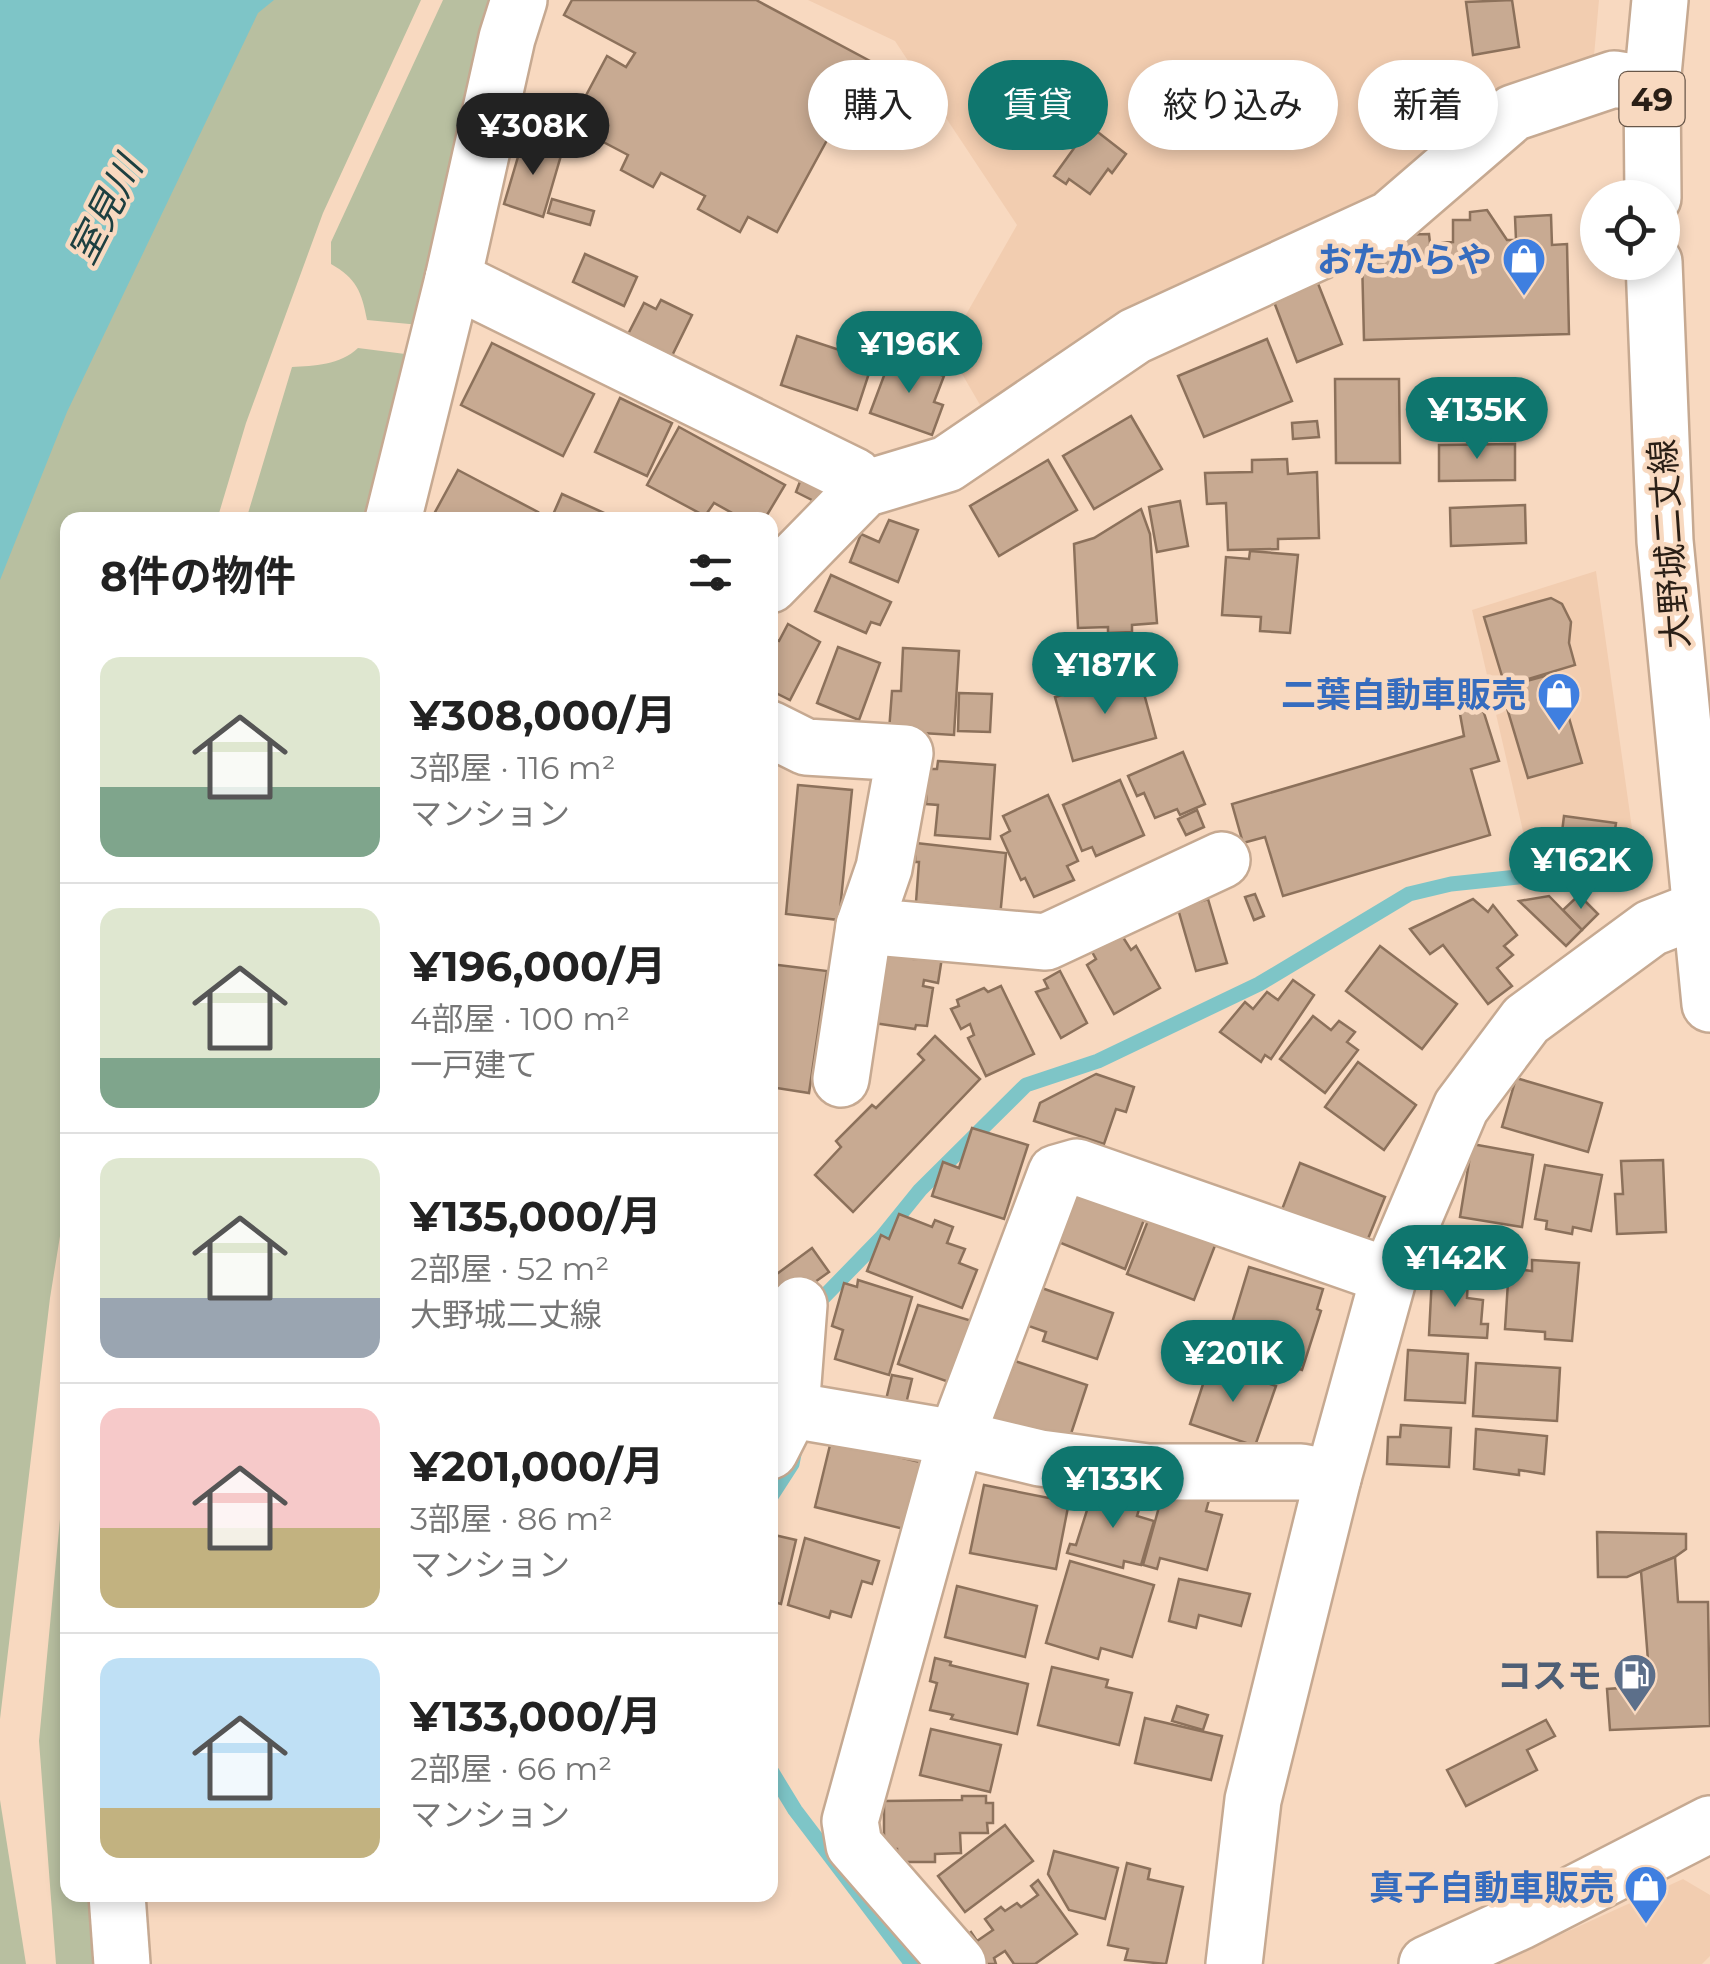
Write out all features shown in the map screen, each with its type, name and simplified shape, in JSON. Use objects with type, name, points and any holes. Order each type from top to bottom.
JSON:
[{"type":"street","points":[[395,512],[518,0]]},
{"type":"street","name":"49","points":[[1653,180],[1652,84],[1660,0]]},
{"type":"street","points":[[778,574],[864,489],[947,464],[1135,336],[1390,219],[1513,114],[1614,79],[1652,84]]},
{"type":"street","points":[[452,279],[854,476],[864,489]]},
{"type":"street","name":"大野城二丈線","points":[[1655,280],[1665,541],[1710,1004]]},
{"type":"street","points":[[778,734],[806,747],[906,753],[884,868],[864,926],[841,1079]]},
{"type":"street","points":[[864,926],[1046,942],[1222,860]]},
{"type":"street","points":[[1234,1964],[1253,1800],[1334,1478],[1390,1276],[1461,1108],[1526,1020],[1651,928],[1700,909]]},
{"type":"street","points":[[958,1964],[854,1845],[850,1821],[956,1438],[1056,1174],[1077,1167],[1390,1276]]},
{"type":"street","points":[[799,1304],[780,1430],[956,1438],[1040,1458],[1148,1472],[1301,1472],[1334,1478]]},
{"type":"street","points":[[1427,1964],[1520,1922],[1710,1824]]},
{"type":"street","points":[[118,1902],[122,1964]]},
{"type":"shaded area","points":[[808,0],[1599,0],[1593,67],[1498,125],[1498,60],[1358,60],[1358,150],[1456,150],[1380,196],[983,410],[947,348],[1017,225],[948,121],[948,60],[908,60],[895,41]]},
{"type":"shaded area","name":"二葉自動車販売","points":[[1596,571],[1637,864],[1528,853],[1472,610]]},
{"type":"shaded area","name":"真子自動車販売","points":[[1683,1879],[1710,1895],[1710,1956],[1702,1964],[1496,1964]]},
{"type":"green space","points":[[256,0],[421,0],[323,213],[246,423],[219,512],[60,512],[60,1236],[0,1719],[0,399]]},
{"type":"green space","points":[[443,0],[501,0],[420,325],[367,320],[357,287],[331,264],[331,242]]},
{"type":"green space","points":[[358,348],[413,355],[375,512],[248,512],[292,367],[318,365]]},
{"type":"green space","points":[[60,1519],[60,1902],[104,1902],[108,1964],[56,1964],[39,1741]]},
{"type":"green space","points":[[0,1800],[26,1964],[0,1964]]},
{"type":"water","name":"室見川","points":[[0,0],[274,0],[258,13],[67,412],[0,580]]},
{"type":"building","points":[[572,0],[756,0],[868,60],[808,60],[808,150],[822,150],[777,232],[748,217],[740,232],[698,209],[705,196],[661,173],[653,187],[621,170],[628,155],[590,135],[593,128],[574,118],[607,56],[626,67],[635,53],[564,15]]},
{"type":"building","points":[[1512,0],[1519,47],[1473,55],[1466,2]]},
{"type":"building","points":[[523,140],[562,152],[543,217],[504,204]]},
{"type":"building","points":[[1108,140],[1126,154],[1112,173],[1108,169],[1090,194],[1069,179],[1066,184],[1054,176],[1073,150],[1108,150]]},
{"type":"building","points":[[552,199],[594,211],[590,225],[548,213]]},
{"type":"building","points":[[1487,210],[1507,240],[1516,240],[1515,217],[1551,215],[1552,245],[1567,244],[1569,334],[1364,340],[1362,258],[1394,258],[1393,235],[1429,234],[1430,243],[1453,242],[1453,220],[1470,220],[1470,212]]},
{"type":"building","points":[[585,254],[637,277],[624,306],[573,282]]},
{"type":"building","points":[[1315,276],[1342,344],[1297,362],[1271,294]]},
{"type":"building","points":[[661,300],[692,315],[667,366],[625,340],[644,303],[656,309]]},
{"type":"building","points":[[797,336],[873,361],[857,410],[781,385]]},
{"type":"building","points":[[1267,339],[1292,401],[1204,437],[1178,376]]},
{"type":"building","points":[[492,343],[594,394],[563,456],[461,405]]},
{"type":"building","points":[[891,357],[944,376],[934,402],[943,405],[932,435],[870,413]]},
{"type":"building","points":[[1335,379],[1399,379],[1400,463],[1336,463]]},
{"type":"building","points":[[1433,384],[1513,384],[1513,426],[1433,426]]},
{"type":"building","points":[[620,398],[672,423],[647,476],[595,452]]},
{"type":"building","points":[[1131,416],[1162,469],[1094,509],[1063,456]]},
{"type":"building","points":[[1317,421],[1319,437],[1293,439],[1292,423]]},
{"type":"building","points":[[679,427],[785,485],[769,512],[730,512],[714,503],[708,512],[698,512],[647,485]]},
{"type":"building","points":[[1515,444],[1515,480],[1439,481],[1439,445]]},
{"type":"building","points":[[1287,459],[1288,474],[1317,472],[1319,538],[1278,539],[1278,549],[1228,550],[1226,503],[1207,504],[1205,473],[1252,472],[1252,460]]},
{"type":"building","points":[[1048,460],[1077,510],[999,556],[970,506]]},
{"type":"building","points":[[458,470],[538,512],[435,512]]},
{"type":"building","points":[[801,479],[829,491],[822,505],[796,492]]},
{"type":"building","points":[[562,494],[602,512],[554,512]]},
{"type":"building","points":[[1180,501],[1188,546],[1157,552],[1149,507]]},
{"type":"building","points":[[1525,505],[1526,543],[1451,546],[1450,508]]},
{"type":"building","points":[[1141,509],[1150,534],[1157,623],[1132,625],[1132,632],[1108,633],[1108,627],[1078,628],[1074,544],[1094,538]]},
{"type":"building","points":[[889,520],[918,530],[898,582],[850,562],[861,534],[879,542]]},
{"type":"building","points":[[1250,551],[1298,555],[1290,633],[1260,631],[1261,617],[1222,615],[1226,557],[1249,559]]},
{"type":"building","points":[[831,575],[891,602],[880,625],[871,622],[866,633],[815,611]]},
{"type":"building","points":[[1551,598],[1562,604],[1571,622],[1569,643],[1575,665],[1505,686],[1484,617]]},
{"type":"building","points":[[788,624],[820,642],[790,700],[778,694],[779,641]]},
{"type":"building","points":[[838,647],[880,663],[859,720],[817,703]]},
{"type":"building","points":[[903,648],[959,651],[954,735],[889,731],[892,691],[901,691]]},
{"type":"building","points":[[1110,672],[1113,683],[1132,678],[1136,691],[1143,690],[1156,738],[1073,761],[1055,697],[1088,688],[1085,678]]},
{"type":"building","points":[[1556,673],[1582,763],[1528,778],[1501,688]]},
{"type":"building","points":[[959,693],[992,694],[990,732],[958,731]]},
{"type":"building","points":[[1468,704],[1480,707],[1484,713],[1499,761],[1471,769],[1490,835],[1283,896],[1265,837],[1243,843],[1232,804],[1464,736],[1460,714]]},
{"type":"building","points":[[1183,752],[1205,804],[1180,815],[1177,809],[1155,818],[1144,793],[1137,796],[1128,776]]},
{"type":"building","points":[[938,761],[995,765],[990,839],[935,835],[938,805],[926,804],[928,769],[937,769]]},
{"type":"building","points":[[1120,780],[1144,835],[1096,856],[1092,847],[1082,851],[1063,805]]},
{"type":"building","points":[[798,785],[852,790],[839,920],[786,914]]},
{"type":"building","points":[[1048,795],[1078,861],[1067,866],[1074,880],[1034,897],[1025,878],[1021,880],[1001,836],[1010,831],[1003,816]]},
{"type":"building","points":[[1197,810],[1204,827],[1186,835],[1178,819]]},
{"type":"building","points":[[1564,816],[1616,823],[1611,856],[1560,848]]},
{"type":"building","points":[[916,843],[1006,853],[1000,917],[970,913],[970,907],[916,902]]},
{"type":"building","points":[[1255,894],[1264,916],[1254,920],[1245,897]]},
{"type":"building","points":[[1579,895],[1598,914],[1582,930],[1563,910]]},
{"type":"building","points":[[1549,896],[1582,930],[1566,946],[1519,901]]},
{"type":"building","points":[[1208,899],[1227,963],[1196,971],[1178,909]]},
{"type":"building","points":[[1473,899],[1488,912],[1493,905],[1517,935],[1504,946],[1513,955],[1497,968],[1512,986],[1488,1004],[1443,945],[1430,954],[1410,929]]},
{"type":"building","points":[[1121,934],[1131,950],[1136,946],[1160,988],[1114,1014],[1087,965],[1096,959],[1091,950]]},
{"type":"building","points":[[884,943],[916,947],[914,959],[924,959],[925,949],[943,951],[938,983],[924,980],[923,986],[933,988],[927,1026],[916,1025],[915,1029],[860,1021]]},
{"type":"building","points":[[1380,946],[1457,1004],[1422,1049],[1346,991]]},
{"type":"building","points":[[778,965],[827,971],[809,1093],[778,1088]]},
{"type":"building","points":[[1060,971],[1087,1023],[1061,1038],[1036,992],[1048,988],[1044,980]]},
{"type":"building","points":[[1293,980],[1314,995],[1271,1059],[1265,1055],[1261,1062],[1220,1032],[1245,1002],[1253,1009],[1267,992],[1278,1000]]},
{"type":"building","points":[[1001,986],[1034,1054],[986,1076],[968,1038],[974,1035],[970,1024],[961,1029],[951,1009],[959,1006],[957,1000],[984,988],[988,992]]},
{"type":"building","points":[[1313,1016],[1331,1030],[1339,1021],[1355,1032],[1347,1042],[1358,1050],[1325,1093],[1280,1059]]},
{"type":"building","points":[[935,1036],[980,1079],[853,1212],[815,1175],[841,1147],[836,1141],[924,1060],[918,1054]]},
{"type":"building","points":[[1358,1062],[1416,1105],[1384,1150],[1325,1107]]},
{"type":"building","points":[[1096,1074],[1134,1087],[1126,1112],[1116,1109],[1104,1144],[1034,1121],[1040,1103]]},
{"type":"building","points":[[1516,1078],[1602,1103],[1588,1152],[1502,1127]]},
{"type":"building","points":[[972,1128],[1028,1145],[1004,1219],[932,1196],[943,1162],[959,1168]]},
{"type":"building","points":[[1472,1144],[1533,1155],[1522,1227],[1460,1217]]},
{"type":"building","points":[[1663,1160],[1666,1232],[1617,1234],[1615,1194],[1623,1194],[1621,1161]]},
{"type":"building","points":[[1300,1163],[1385,1197],[1365,1246],[1281,1212]]},
{"type":"building","points":[[1545,1165],[1602,1175],[1591,1231],[1573,1227],[1572,1234],[1546,1229],[1547,1221],[1535,1219]]},
{"type":"building","points":[[1080,1185],[1147,1212],[1125,1269],[1046,1237]]},
{"type":"building","points":[[899,1214],[932,1227],[935,1220],[953,1227],[947,1243],[965,1249],[959,1263],[977,1270],[962,1308],[867,1271],[881,1235],[889,1239]]},
{"type":"building","points":[[1149,1218],[1216,1243],[1194,1300],[1127,1274]]},
{"type":"building","points":[[812,1248],[829,1272],[808,1287],[783,1315],[778,1308],[778,1273]]},
{"type":"building","points":[[1532,1260],[1579,1263],[1572,1341],[1545,1339],[1545,1332],[1505,1329],[1508,1282],[1515,1281],[1517,1269],[1532,1271]]},
{"type":"building","points":[[1249,1267],[1323,1289],[1317,1309],[1321,1311],[1302,1370],[1225,1346]]},
{"type":"building","points":[[1432,1276],[1468,1278],[1467,1298],[1483,1300],[1481,1324],[1488,1324],[1487,1338],[1429,1335]]},
{"type":"building","points":[[858,1280],[912,1297],[889,1375],[835,1359],[843,1330],[832,1326],[844,1283],[857,1287]]},
{"type":"building","points":[[1036,1286],[1113,1313],[1097,1359],[1043,1341],[1046,1332],[1023,1324]]},
{"type":"building","points":[[918,1305],[979,1323],[960,1386],[898,1364]]},
{"type":"building","points":[[1408,1350],[1468,1354],[1465,1403],[1405,1400]]},
{"type":"building","points":[[1015,1361],[1087,1385],[1068,1443],[978,1413],[995,1364],[1012,1370]]},
{"type":"building","points":[[1476,1363],[1560,1368],[1557,1421],[1473,1416]]},
{"type":"building","points":[[1214,1365],[1276,1386],[1255,1446],[1190,1424],[1205,1378],[1209,1379]]},
{"type":"building","points":[[892,1375],[912,1379],[904,1412],[884,1408]]},
{"type":"building","points":[[1401,1425],[1451,1428],[1449,1467],[1387,1464],[1388,1437],[1400,1437]]},
{"type":"building","points":[[1476,1429],[1547,1436],[1544,1474],[1474,1469]]},
{"type":"building","points":[[831,1441],[924,1463],[908,1530],[815,1507]]},
{"type":"building","points":[[984,1485],[1069,1502],[1056,1569],[970,1553]]},
{"type":"building","points":[[1094,1488],[1141,1503],[1137,1516],[1154,1521],[1141,1565],[1124,1561],[1123,1568],[1067,1553],[1070,1544],[1076,1545]]},
{"type":"building","points":[[1164,1489],[1209,1500],[1206,1511],[1222,1515],[1207,1570],[1160,1558],[1157,1569],[1143,1565]]},
{"type":"building","points":[[1597,1532],[1686,1534],[1686,1549],[1627,1577],[1598,1577]]},
{"type":"building","points":[[778,1536],[796,1540],[781,1604],[778,1603]]},
{"type":"building","points":[[805,1538],[879,1561],[872,1584],[862,1581],[851,1617],[831,1611],[829,1618],[788,1605]]},
{"type":"building","points":[[1675,1557],[1678,1602],[1708,1602],[1710,1726],[1610,1730],[1607,1689],[1650,1686],[1641,1571]]},
{"type":"building","points":[[1070,1561],[1154,1585],[1132,1657],[1101,1648],[1098,1659],[1046,1643]]},
{"type":"building","points":[[1179,1579],[1250,1594],[1241,1626],[1199,1615],[1196,1628],[1169,1621]]},
{"type":"building","points":[[957,1586],[1037,1606],[1025,1657],[945,1637]]},
{"type":"building","points":[[935,1658],[1028,1684],[1017,1734],[951,1719],[953,1715],[930,1710],[937,1683],[930,1681]]},
{"type":"building","points":[[1052,1667],[1108,1680],[1106,1687],[1132,1693],[1119,1745],[1038,1725]]},
{"type":"building","points":[[1177,1706],[1208,1715],[1203,1730],[1172,1721]]},
{"type":"building","points":[[1145,1718],[1222,1736],[1211,1780],[1135,1763]]},
{"type":"building","points":[[1546,1720],[1555,1736],[1527,1750],[1537,1770],[1466,1806],[1447,1770]]},
{"type":"building","points":[[931,1729],[1001,1745],[990,1792],[920,1775]]},
{"type":"building","points":[[962,1796],[986,1796],[986,1803],[993,1803],[993,1823],[987,1823],[988,1833],[960,1833],[961,1853],[935,1854],[935,1862],[897,1862],[897,1849],[884,1849],[884,1801],[962,1800]]},
{"type":"building","points":[[1005,1825],[1033,1861],[965,1912],[938,1876]]},
{"type":"building","points":[[1054,1851],[1118,1868],[1105,1919],[1069,1910],[1048,1874]]},
{"type":"building","points":[[1127,1863],[1150,1869],[1148,1879],[1183,1887],[1166,1964],[1125,1960],[1128,1949],[1108,1945]]},
{"type":"building","points":[[1038,1880],[1077,1934],[1035,1964],[1014,1964],[1005,1951],[994,1958],[996,1964],[974,1964],[958,1942],[971,1932],[977,1941],[993,1930],[985,1919],[1001,1907],[1005,1911],[1017,1903],[1021,1907],[1038,1895],[1031,1886]]},
{"type":"waterway","points":[[813,1308],[882,1237],[920,1190],[1026,1085],[1098,1061],[1259,984],[1409,894],[1451,884],[1546,874],[1622,884]]},
{"type":"waterway","points":[[778,1486],[794,1454]]},
{"type":"waterway","points":[[778,1782],[912,1964]]},
{"type":"place","name":"おたからや","points":[[1524,297]]},
{"type":"place","name":"二葉自動車販売","points":[[1559,732]]},
{"type":"place","name":"コスモ","points":[[1635,1713]]},
{"type":"place","name":"真子自動車販売","points":[[1646,1925]]}]
